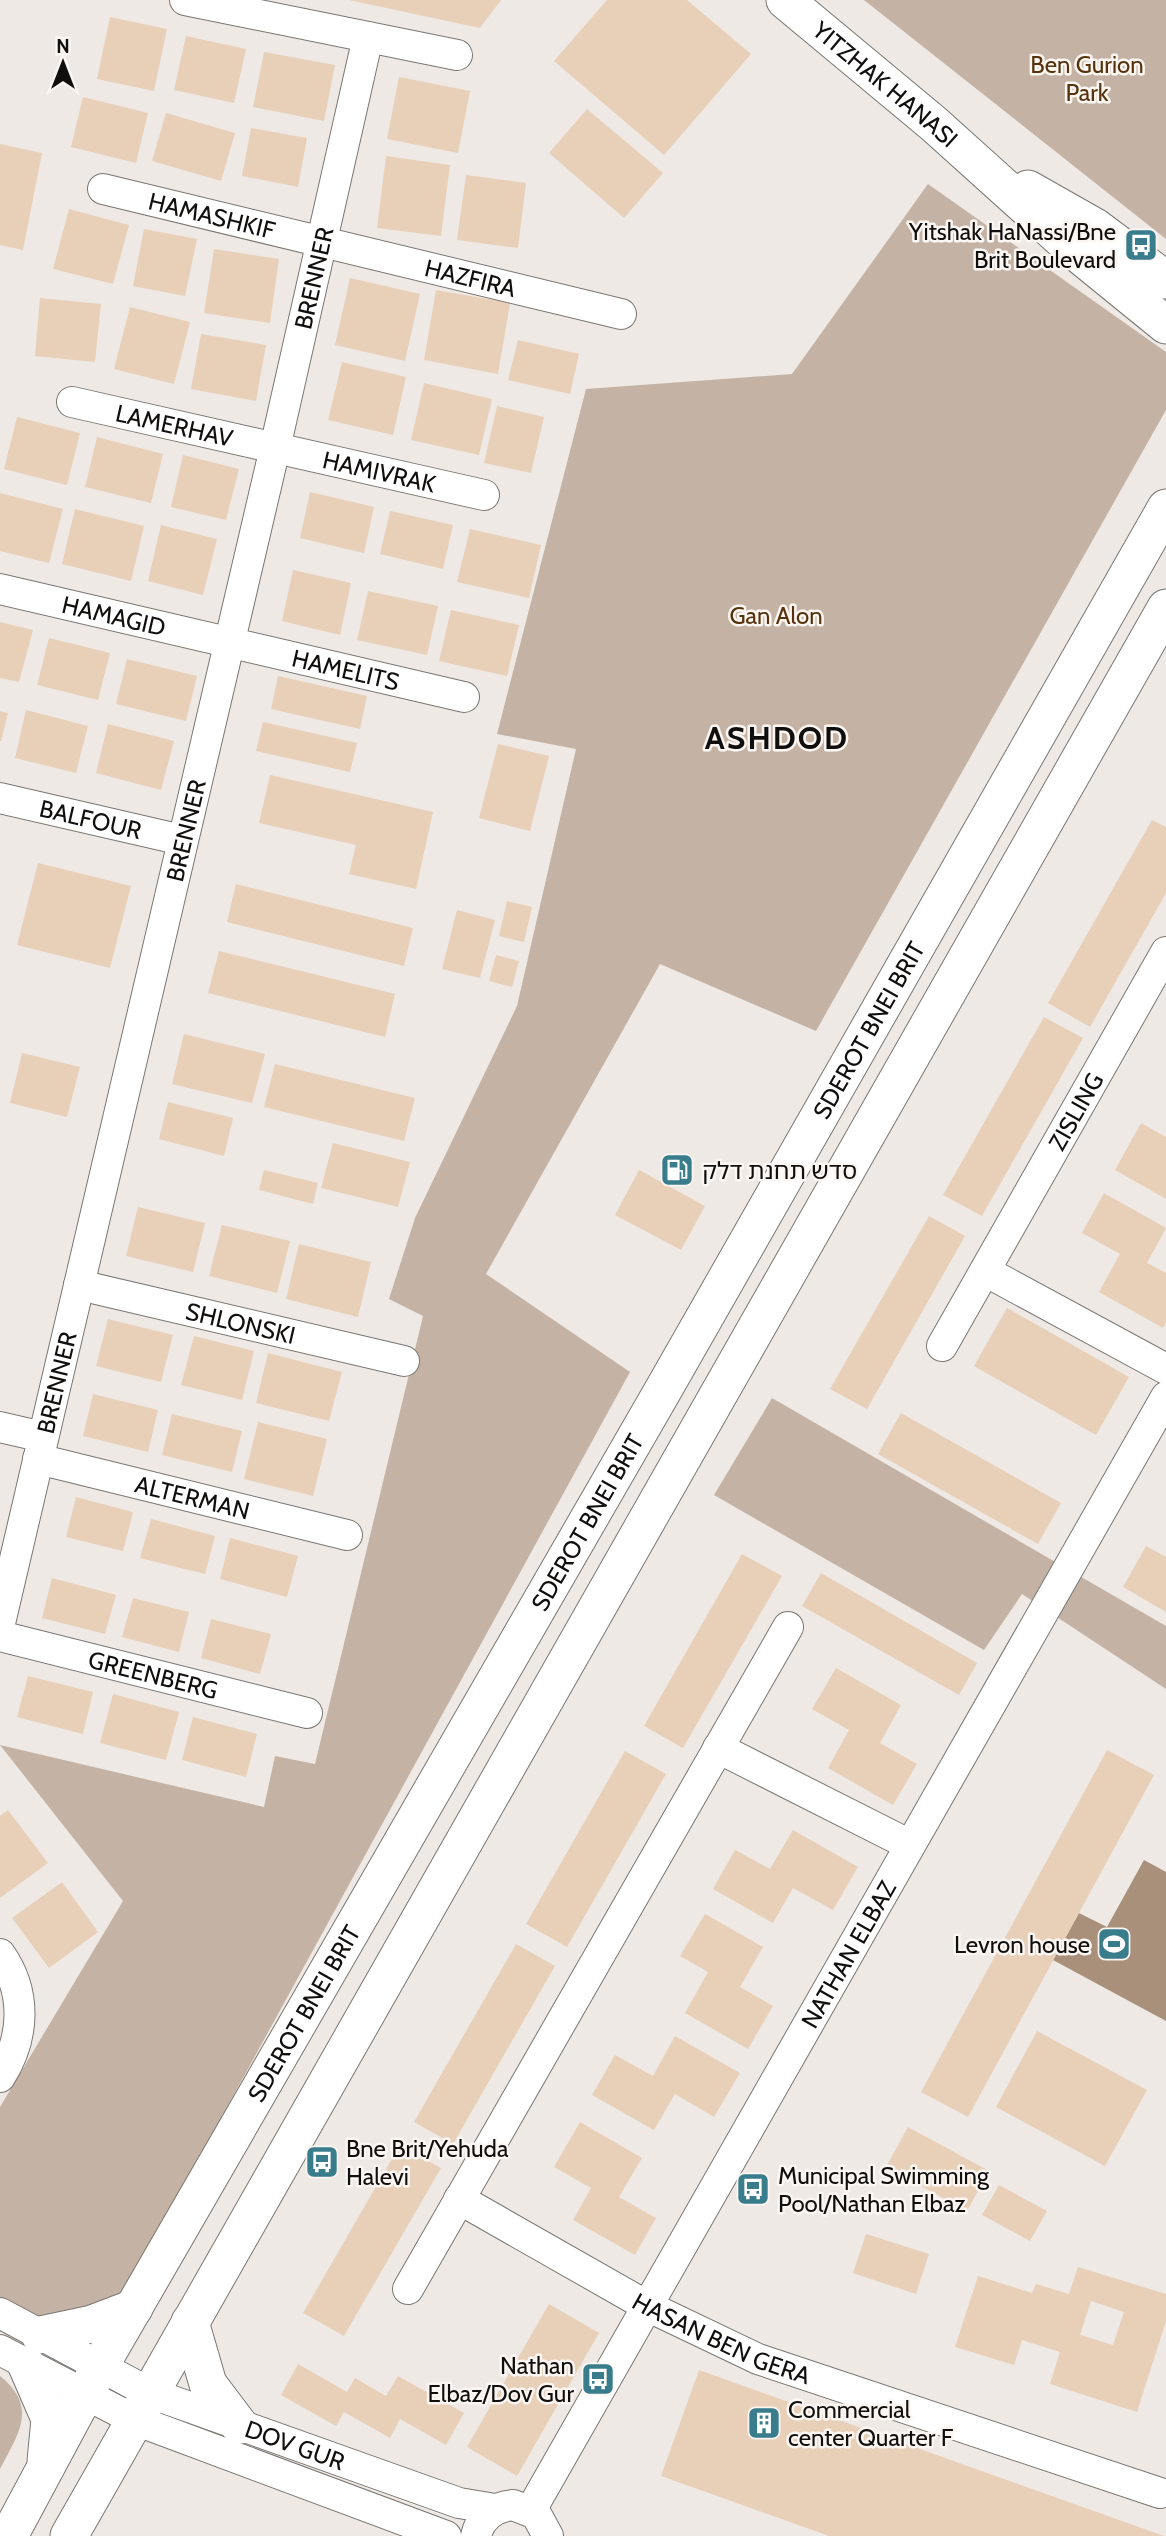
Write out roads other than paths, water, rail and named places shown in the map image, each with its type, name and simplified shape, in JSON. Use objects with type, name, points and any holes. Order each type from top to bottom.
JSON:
[{"type":"main road","name":"YITZHAK HANASI","points":[[785,0],[986,169],[1075,251],[1166,325]]},
{"type":"main road","name":"YITZHAK HANASI","points":[[986,169],[1095,227],[1166,280]]},
{"type":"main road","name":"SDEROT BNEI BRIT","points":[[9,2536],[92,2381],[662,1392],[1166,508]]},
{"type":"main road","name":"SDEROT BNEI BRIT","points":[[69,2536],[1166,608]]},
{"type":"main road","points":[[44,2471],[50,2419],[22,2350],[134,2308]]},
{"type":"main road","points":[[190,2322],[208,2384],[239,2425]]},
{"type":"street","points":[[185,0],[457,55]]},
{"type":"street","name":"BRENNER","points":[[0,1623],[275,448],[368,37]]},
{"type":"street","name":"HAMASHKIF","points":[[103,188],[321,241]]},
{"type":"street","name":"HAZFIRA","points":[[321,241],[621,314]]},
{"type":"street","name":"LAMERHAV","points":[[72,402],[275,448]]},
{"type":"street","name":"HAMIVRAK","points":[[275,448],[484,495]]},
{"type":"street","name":"HAMAGID","points":[[0,589],[228,642]]},
{"type":"street","name":"HAMELITS","points":[[228,642],[464,697]]},
{"type":"street","name":"BALFOUR","points":[[0,797],[182,840]]},
{"type":"street","name":"ZISLING","points":[[942,1346],[1166,953]]},
{"type":"street","points":[[985,1270],[1166,1369]]},
{"type":"street","name":"SHLONSKI","points":[[79,1285],[404,1361]]},
{"type":"street","name":"NATHAN ELBAZ","points":[[545,2528],[648,2306],[1166,1397]]},
{"type":"street","name":"ALTERMAN","points":[[0,1427],[41,1448],[347,1535]]},
{"type":"street","points":[[408,2289],[788,1627]]},
{"type":"street","name":"GREENBERG","points":[[0,1636],[307,1713]]},
{"type":"street","points":[[719,1748],[910,1845]]},
{"type":"street","points":[[0,1954],[12,1970],[21,2009],[18,2035],[9,2063],[0,2077]]},
{"type":"street","name":"HASAN BEN GERA","points":[[459,2199],[648,2306],[758,2358],[1160,2493]]},
{"type":"street","name":"DOV GUR","points":[[0,2312],[22,2350],[142,2406],[446,2536]]},
{"type":"street","name":"DOV GUR","points":[[142,2406],[239,2425],[459,2503],[495,2509],[513,2505],[545,2528]]},
{"type":"street","points":[[476,2536],[483,2519],[495,2509]]},
{"type":"place","name":"Yitshak HaNassi/Bne Brit Boulevard","points":[[1141,245]]},
{"type":"place","name":"סדש תחנת דלק","points":[[677,1170]]},
{"type":"place","name":"Levron house","points":[[1114,1944]]},
{"type":"place","name":"Bne Brit/Yehuda Halevi","points":[[322,2162]]},
{"type":"place","name":"Municipal Swimming Pool/Nathan Elbaz","points":[[753,2189]]},
{"type":"place","name":"Nathan Elbaz/Dov Gur","points":[[598,2379]]},
{"type":"place","name":"Commercial center Quarter F","points":[[764,2423]]},
{"type":"district","name":"ASHDOD","points":[[777,737]]},
{"type":"park label","name":"Ben Gurion Park","points":[[1087,78]]},
{"type":"park label","name":"Gan Alon","points":[[776,615]]}]
